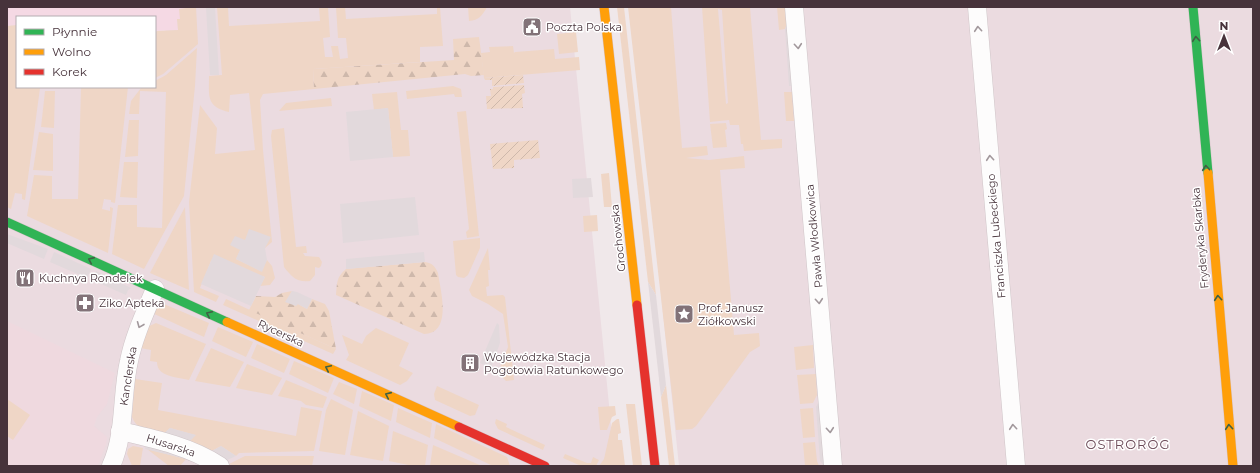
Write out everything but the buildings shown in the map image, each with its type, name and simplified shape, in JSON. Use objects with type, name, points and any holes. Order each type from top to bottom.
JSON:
[{"type":"street","name":"Grochowska","points":[[604,7],[655,466]]},
{"type":"street","name":"Pawła Włodkowica","points":[[794,7],[833,466]]},
{"type":"street","name":"Franciszka Lubeckiego","points":[[977,7],[1016,466]]},
{"type":"street","name":"Fryderyka Skarbka","points":[[1193,7],[1233,466]]},
{"type":"street","name":"Rycerska","points":[[7,222],[545,466]]},
{"type":"street","name":"Kanclerska","points":[[111,466],[114,460],[120,430],[128,362],[136,335],[155,289]]},
{"type":"street","name":"Husarska","points":[[120,430],[168,442],[195,452],[220,466]]},
{"type":"shaded area","points":[[7,7],[186,7],[180,19],[177,19],[178,30],[156,31],[156,16],[16,16],[16,25],[7,26]]},
{"type":"shaded area","points":[[186,7],[570,7],[615,466],[7,466],[7,26],[16,25],[16,88],[156,88],[156,31],[165,31]]},
{"type":"shaded area","points":[[215,7],[219,75],[210,75],[206,8]]},
{"type":"shaded area","points":[[631,7],[1253,7],[1253,466],[679,466]]},
{"type":"shaded area","points":[[789,19],[796,86],[789,86],[785,29]]},
{"type":"shaded area","points":[[388,108],[393,157],[350,161],[346,112]]},
{"type":"shaded area","points":[[591,178],[593,197],[573,198],[572,179]]},
{"type":"shaded area","points":[[415,197],[419,235],[343,243],[340,204]]},
{"type":"shaded area","points":[[249,229],[271,237],[265,248],[267,260],[262,272],[236,259],[240,250],[230,245],[235,236],[245,240]]},
{"type":"shaded area","points":[[7,234],[48,249],[44,259],[7,243]]},
{"type":"shaded area","points":[[54,252],[91,269],[87,278],[50,262]]},
{"type":"shaded area","points":[[424,252],[425,262],[346,269],[346,259]]},
{"type":"shaded area","points":[[214,254],[265,277],[251,306],[201,284]]},
{"type":"shaded area","points":[[96,271],[131,288],[128,290],[126,295],[92,280]]},
{"type":"shaded area","points":[[648,282],[656,295],[666,385],[661,397]]},
{"type":"shaded area","points":[[292,291],[312,299],[307,309],[298,304],[296,306],[285,302]]},
{"type":"shaded area","points":[[7,321],[115,373],[107,404],[97,417],[94,426],[107,437],[98,466],[7,466]]},
{"type":"shaded area","points":[[497,323],[499,325],[500,343],[491,368],[480,363]]},
{"type":"shaded area","points":[[821,397],[827,466],[824,466],[820,461],[816,407]]},
{"type":"shaded area","points":[[170,428],[196,435],[187,444],[160,437]]},
{"type":"shaded area","points":[[146,443],[187,453],[186,459],[145,449]]},
{"type":"shaded area","points":[[221,446],[236,456],[225,461],[210,452]]},
{"type":"green space","points":[[196,7],[198,44],[163,74],[156,78],[156,32],[157,31],[178,30],[177,19],[180,19],[179,9]]},
{"type":"green space","points":[[217,7],[228,7],[229,26],[320,21],[319,7],[328,7],[330,37],[323,38],[325,57],[333,57],[331,46],[338,46],[340,59],[348,58],[346,38],[338,38],[336,7],[345,7],[346,19],[437,14],[437,7],[440,7],[443,46],[420,47],[420,62],[313,69],[314,89],[263,94],[260,100],[263,150],[272,242],[265,248],[245,240],[236,259],[261,271],[267,260],[272,266],[275,278],[270,285],[260,286],[265,277],[211,261],[200,288],[219,296],[216,302],[194,292],[189,202],[200,105],[217,128],[215,154],[255,150],[249,93],[230,95],[229,112],[216,107],[210,100],[209,76],[222,75]]},
{"type":"green space","points":[[468,7],[487,7],[480,17],[469,21]]},
{"type":"green space","points":[[617,7],[624,7],[656,295],[648,282]]},
{"type":"green space","points":[[628,7],[671,7],[682,148],[707,146],[708,155],[686,158],[709,160],[744,156],[745,168],[720,170],[734,335],[759,333],[760,346],[750,352],[696,426],[692,429],[676,430]]},
{"type":"green space","points":[[702,7],[750,7],[761,140],[782,139],[782,148],[744,151],[743,144],[741,144],[739,125],[730,125],[729,120],[710,122]],"holes":[[[718,9],[722,10],[728,103],[726,104]]]},
{"type":"green space","points":[[777,7],[788,7],[789,19],[785,29],[779,30]]},
{"type":"green space","points":[[16,25],[16,88],[40,88],[25,200],[22,199],[22,194],[15,193],[11,209],[7,207],[7,26]]},
{"type":"green space","points":[[576,32],[578,52],[559,54],[557,34]]},
{"type":"green space","points":[[479,37],[484,75],[471,76],[465,74],[314,89],[313,69],[454,60],[453,39]]},
{"type":"green space","points":[[513,46],[514,53],[554,49],[555,59],[579,57],[580,70],[484,78],[481,53],[490,52],[489,47]]},
{"type":"green space","points":[[197,48],[195,86],[184,196],[144,269],[112,254],[118,205],[137,205],[137,227],[162,228],[166,92],[140,91],[139,114],[129,114],[131,101],[141,88],[156,88],[156,80],[166,75]]},
{"type":"green space","points":[[523,75],[524,83],[492,86],[492,80],[485,80],[484,78]]},
{"type":"green space","points":[[524,85],[525,93],[522,94],[523,108],[487,109],[486,96],[491,96],[490,89],[493,89],[493,87]]},
{"type":"green space","points":[[453,86],[461,89],[462,97],[455,97],[454,94],[407,99],[406,91]]},
{"type":"green space","points":[[81,88],[128,88],[115,203],[111,202],[111,200],[104,199],[102,209],[110,211],[110,207],[113,208],[108,253],[27,216],[34,175],[52,176],[52,199],[78,199]]},
{"type":"green space","points":[[45,91],[55,91],[54,128],[41,127]]},
{"type":"green space","points":[[397,92],[401,130],[408,130],[410,156],[393,157],[388,108],[374,110],[372,94]]},
{"type":"green space","points":[[784,92],[792,92],[794,121],[786,121]]},
{"type":"green space","points":[[331,98],[332,106],[279,111],[286,103]]},
{"type":"green space","points":[[466,111],[479,236],[467,238],[466,232],[469,229],[457,112]]},
{"type":"green space","points":[[129,120],[139,120],[138,156],[125,157]]},
{"type":"green space","points":[[726,123],[727,129],[725,130],[727,147],[713,148],[710,124]]},
{"type":"green space","points":[[284,128],[296,247],[306,246],[307,253],[303,253],[305,256],[319,257],[322,262],[319,268],[315,267],[315,275],[310,281],[298,280],[284,267],[271,136],[272,130]]},
{"type":"green space","points":[[39,132],[53,134],[53,171],[33,170]]},
{"type":"green space","points":[[538,140],[540,158],[514,160],[514,168],[493,169],[490,144]]},
{"type":"green space","points":[[124,162],[138,162],[137,198],[120,197]]},
{"type":"green space","points":[[609,173],[612,207],[604,207],[601,174]]},
{"type":"green space","points":[[185,207],[189,290],[150,273]]},
{"type":"green space","points":[[597,215],[598,231],[584,232],[583,216]]},
{"type":"green space","points":[[480,238],[480,248],[468,275],[464,278],[458,277],[456,275],[453,241]]},
{"type":"green space","points":[[488,248],[490,270],[488,270],[489,286],[486,287],[487,296],[503,295],[505,297],[514,380],[506,381],[498,373],[508,347],[503,314],[472,296],[469,290]]},
{"type":"green space","points":[[425,262],[430,263],[438,273],[442,296],[443,313],[441,321],[433,332],[424,334],[336,295],[340,275],[346,269]]},
{"type":"green space","points":[[292,291],[286,302],[298,304],[307,309],[312,299],[325,304],[329,311],[336,349],[249,310],[256,296],[275,297],[282,293]]},
{"type":"green space","points":[[226,299],[336,349],[333,354],[223,305]]},
{"type":"green space","points":[[159,302],[209,323],[204,337],[150,312]]},
{"type":"green space","points":[[156,323],[206,344],[189,380],[168,376],[160,371],[157,362],[150,361],[151,350],[140,348],[147,327]]},
{"type":"green space","points":[[218,327],[253,342],[246,357],[212,341]]},
{"type":"green space","points":[[376,328],[409,343],[399,366],[413,373],[407,381],[400,385],[346,360],[349,355],[342,335],[362,344],[366,336]]},
{"type":"green space","points":[[257,344],[290,359],[284,373],[251,358]]},
{"type":"green space","points":[[813,345],[814,368],[796,370],[794,347]]},
{"type":"green space","points":[[211,348],[244,362],[230,387],[195,381]]},
{"type":"green space","points":[[294,361],[334,378],[328,393],[289,374]]},
{"type":"green space","points":[[247,364],[282,378],[272,395],[236,388]]},
{"type":"green space","points":[[816,374],[817,395],[813,403],[800,404],[797,375]]},
{"type":"green space","points":[[135,379],[162,383],[158,410],[296,436],[301,407],[322,411],[314,451],[239,453],[236,456],[221,446],[210,452],[187,444],[195,435],[170,428],[160,437],[147,432],[134,421],[132,417]]},
{"type":"green space","points":[[286,380],[327,397],[323,408],[306,405],[301,401],[278,396]]},
{"type":"green space","points":[[339,382],[357,389],[354,404],[333,394]]},
{"type":"green space","points":[[666,385],[675,466],[669,466],[661,397]]},
{"type":"green space","points":[[437,386],[479,405],[475,415],[470,416],[435,400],[434,394]]},
{"type":"green space","points":[[362,391],[394,405],[391,421],[359,406]]},
{"type":"green space","points":[[7,399],[30,415],[13,440],[7,436]]},
{"type":"green space","points":[[331,399],[353,410],[345,455],[319,451],[326,410]]},
{"type":"green space","points":[[626,404],[635,404],[642,466],[633,466]]},
{"type":"green space","points":[[615,406],[616,415],[612,417],[607,430],[600,430],[598,407]]},
{"type":"green space","points":[[398,408],[432,423],[430,438],[396,422]]},
{"type":"green space","points":[[813,408],[815,437],[803,438],[800,409]]},
{"type":"green space","points":[[358,411],[389,426],[383,461],[350,455]]},
{"type":"green space","points":[[496,419],[507,424],[506,427],[545,445],[543,450],[498,429],[495,423]]},
{"type":"green space","points":[[619,419],[621,433],[618,434],[618,440],[622,440],[625,466],[599,466],[604,459],[612,423]]},
{"type":"green space","points":[[436,424],[507,457],[510,466],[493,466],[434,438]]},
{"type":"green space","points":[[393,431],[428,445],[425,466],[413,466],[389,461]]},
{"type":"green space","points":[[815,442],[819,466],[805,466],[803,443]]},
{"type":"green space","points":[[433,445],[482,466],[430,466]]},
{"type":"green space","points":[[133,446],[143,448],[140,466],[132,466],[127,454],[128,449]]},
{"type":"green space","points":[[147,449],[186,459],[180,466],[169,466]]},
{"type":"green space","points":[[565,454],[587,463],[591,463],[593,457],[599,460],[596,466],[581,466],[563,458]]},
{"type":"green space","points":[[245,456],[314,456],[312,466],[233,466],[229,464]]},
{"type":"traffic: fast","points":[[1193,7],[1208,173]]},
{"type":"traffic: fast","points":[[7,222],[227,322]]},
{"type":"traffic: slow","points":[[604,7],[637,305]]},
{"type":"traffic: slow","points":[[1208,173],[1233,466]]},
{"type":"traffic: slow","points":[[227,322],[459,427]]},
{"type":"traffic: jam","points":[[637,305],[655,466]]},
{"type":"traffic: jam","points":[[459,427],[545,466]]},
{"type":"place","name":"Poczta Polska","points":[[532,27]]},
{"type":"place","name":"Kuchnya Rondelek","points":[[25,278]]},
{"type":"place","name":"Ziko Apteka","points":[[85,303]]},
{"type":"place","name":"Prof. Janusz Ziółkowski","points":[[684,314]]},
{"type":"place","name":"Wojewódzka Stacja Pogotowia Ratunkowego","points":[[470,363]]},
{"type":"district","name":"OSTRORÓG","points":[[1128,444]]}]
